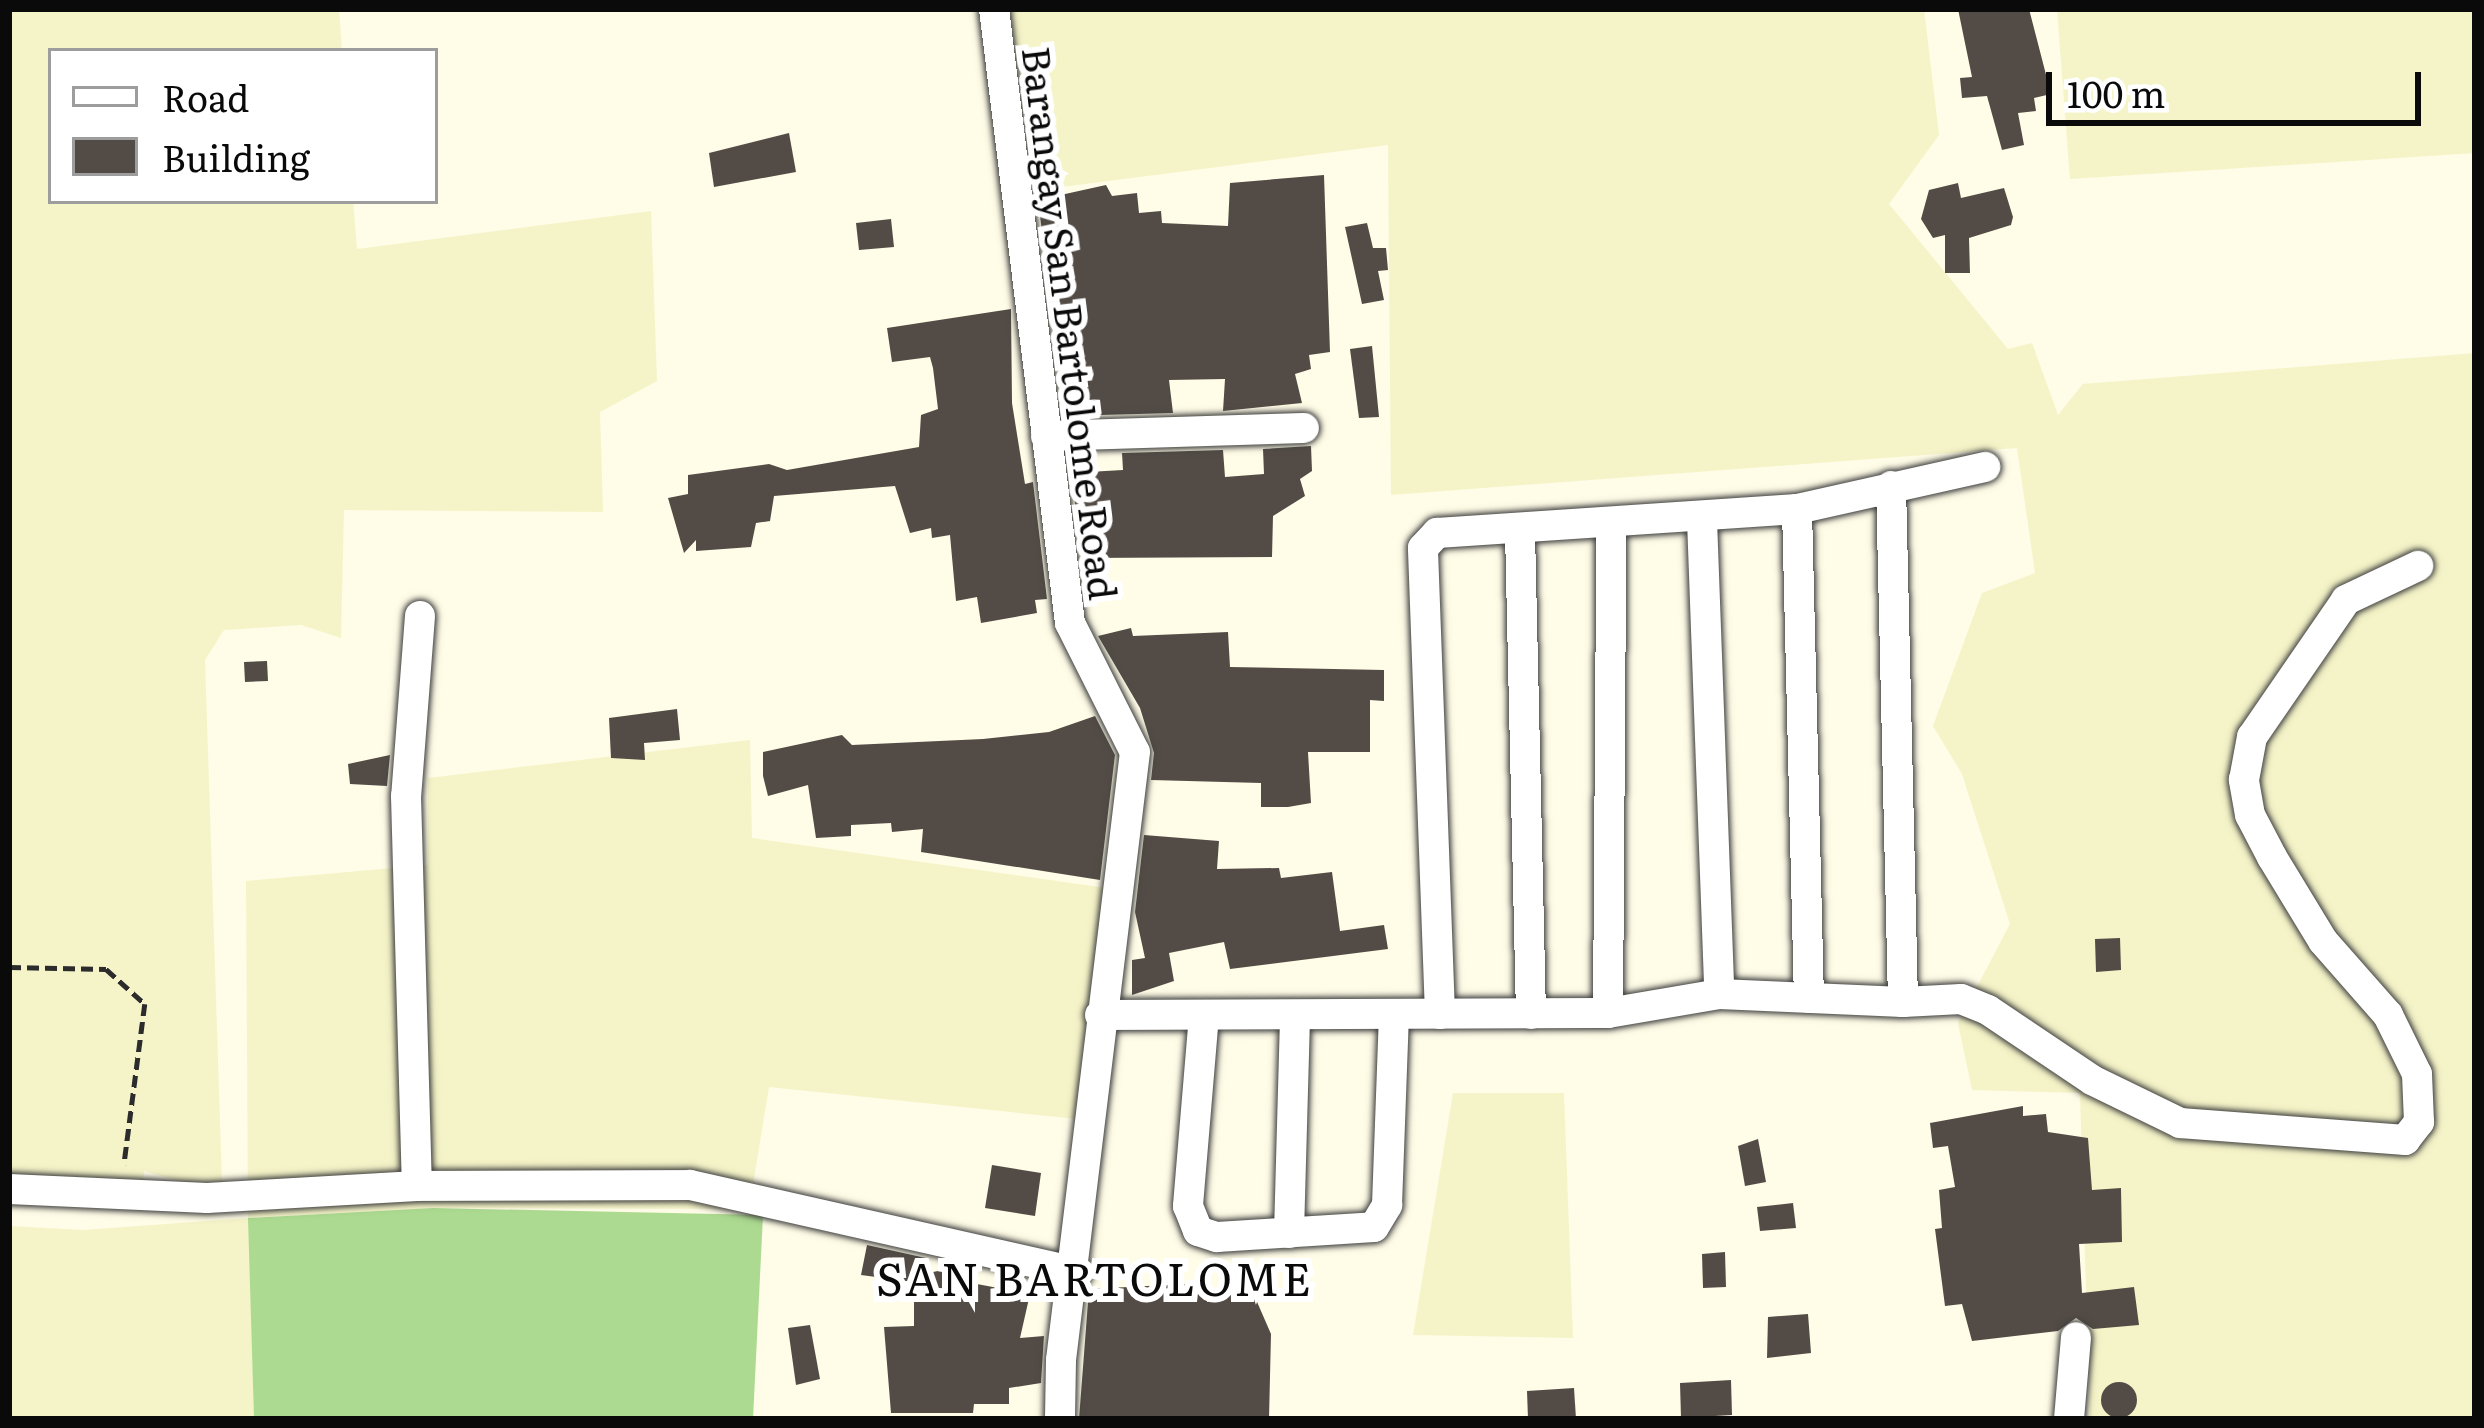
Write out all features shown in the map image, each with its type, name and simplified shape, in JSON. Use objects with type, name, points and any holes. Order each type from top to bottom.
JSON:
[{"type":"street","name":"Barangay San Bartolome Road","points":[[994,9],[1070,623],[1135,752],[1100,1015],[1060,1419]]},
{"type":"street","points":[[1046,436],[1304,428]]},
{"type":"street","points":[[1440,1014],[1424,548],[1437,532],[1611,527],[1797,509],[1985,467]]},
{"type":"street","points":[[1891,486],[1904,1001]]},
{"type":"street","points":[[1797,509],[1809,998]]},
{"type":"street","points":[[1702,520],[1719,994]]},
{"type":"street","points":[[1608,1013],[1611,527]]},
{"type":"street","points":[[1520,531],[1532,1014]]},
{"type":"street","points":[[1100,1015],[1295,1018],[1608,1013],[1719,994],[1960,999],[1988,1010],[2092,1080],[2180,1123],[2405,1140],[2420,1122],[2417,1074],[2388,1015],[2324,941],[2272,857],[2250,815],[2244,780],[2252,737],[2346,600],[2418,566]]},
{"type":"street","points":[[417,1186],[406,796],[420,616]]},
{"type":"street","points":[[1204,1015],[1188,1206],[1198,1231],[1217,1238],[1374,1227],[1387,1205],[1394,1016]]},
{"type":"street","points":[[1288,1232],[1295,1018]]},
{"type":"street","points":[[9,1189],[121,1195],[417,1186],[690,1185],[1077,1272]]},
{"type":"street","points":[[2069,1419],[2076,1337]]},
{"type":"path","points":[[9,967],[106,969],[145,1004],[121,1195]]},
{"type":"green space","points":[[9,9],[339,9],[342,48],[48,48],[48,204],[353,204],[357,249],[651,211],[657,381],[600,412],[603,512],[344,510],[341,638],[301,625],[224,630],[205,660],[222,1184],[204,1189],[144,1171],[142,1201],[9,1196]]},
{"type":"green space","points":[[1009,9],[1924,9],[1939,135],[1889,204],[2008,349],[2032,343],[2058,415],[2083,384],[2475,353],[2475,1419],[2090,1419],[2080,1093],[1972,1090],[1958,1023],[2010,924],[1962,774],[1933,726],[1982,593],[2035,573],[2017,448],[1391,495],[1388,145],[1038,190]]},
{"type":"green space","points":[[2057,9],[2475,9],[2475,153],[2070,179]]},
{"type":"green space","points":[[750,740],[752,838],[1113,889],[1077,1119],[769,1087],[749,1209],[433,1208],[249,1218],[254,1419],[9,1419],[9,1226],[83,1230],[248,1218],[246,881],[428,865],[428,778]]},
{"type":"green space","points":[[1453,1093],[1564,1093],[1573,1338],[1413,1335]]},
{"type":"green space","points":[[433,1208],[763,1215],[753,1419],[254,1419],[248,1218]]},
{"type":"building","points":[[1958,9],[2029,9],[2051,94],[2034,98],[2036,111],[2018,113],[2024,145],[2002,150],[1987,96],[1962,98],[1960,78],[1972,77]]},
{"type":"building","points":[[789,133],[796,172],[714,187],[709,153]]},
{"type":"building","points":[[1324,175],[1330,352],[1309,355],[1311,369],[1295,374],[1302,403],[1223,411],[1225,379],[1169,380],[1173,413],[1065,416],[1038,200],[1106,185],[1112,196],[1137,193],[1139,213],[1161,211],[1162,223],[1228,226],[1230,183]]},
{"type":"building","points":[[1958,183],[1961,198],[2004,188],[2013,217],[2011,225],[1969,238],[1970,273],[1945,273],[1945,235],[1933,238],[1921,219],[1929,190]]},
{"type":"building","points":[[891,219],[894,247],[859,250],[856,223]]},
{"type":"building","points":[[1367,223],[1373,248],[1386,248],[1388,270],[1378,271],[1384,300],[1362,304],[1345,227]]},
{"type":"building","points":[[1011,309],[1012,403],[1025,484],[1033,482],[1047,599],[1035,600],[1037,613],[981,623],[977,597],[956,601],[950,535],[932,538],[931,528],[910,533],[895,486],[774,496],[770,521],[756,523],[751,547],[696,551],[696,540],[684,553],[668,498],[688,494],[688,475],[769,464],[787,470],[919,447],[921,415],[938,409],[933,368],[930,357],[892,362],[887,328]]},
{"type":"building","points":[[1372,346],[1379,417],[1359,418],[1350,349]]},
{"type":"building","points":[[1311,446],[1312,471],[1300,479],[1305,496],[1273,516],[1272,557],[1082,558],[1071,473],[1123,470],[1122,453],[1223,450],[1225,477],[1264,474],[1263,449]]},
{"type":"building","points":[[1131,628],[1133,636],[1228,632],[1230,667],[1384,670],[1384,701],[1370,700],[1370,752],[1308,752],[1311,803],[1288,807],[1261,807],[1261,783],[1151,780],[1154,753],[1140,708],[1098,636]]},
{"type":"building","points":[[267,661],[268,681],[245,682],[244,662]]},
{"type":"building","points":[[677,709],[680,740],[644,743],[645,760],[611,758],[609,718]]},
{"type":"building","points":[[1095,716],[1115,755],[1100,880],[921,852],[923,829],[892,832],[891,823],[851,825],[851,836],[816,838],[808,785],[768,796],[763,776],[763,752],[842,735],[852,745],[983,739],[1049,732]]},
{"type":"building","points":[[390,755],[387,786],[350,784],[348,764]]},
{"type":"building","points":[[1144,835],[1219,841],[1217,869],[1279,868],[1281,878],[1332,872],[1340,931],[1384,925],[1388,949],[1230,969],[1224,942],[1169,953],[1174,981],[1132,995],[1132,960],[1145,958],[1135,912]]},
{"type":"building","points":[[2120,938],[2121,970],[2096,972],[2095,939]]},
{"type":"building","points":[[2023,1106],[2023,1116],[2046,1114],[2048,1132],[2088,1138],[2092,1190],[2121,1188],[2122,1242],[2079,1244],[2082,1293],[2134,1287],[2139,1325],[2093,1329],[2076,1318],[2058,1331],[1972,1341],[1962,1304],[1945,1306],[1935,1229],[1942,1228],[1939,1190],[1955,1187],[1948,1146],[1933,1148],[1930,1123]]},
{"type":"building","points":[[1758,1139],[1766,1182],[1745,1186],[1738,1146]]},
{"type":"building","points":[[992,1165],[1041,1173],[1035,1216],[985,1208]]},
{"type":"building","points":[[1793,1203],[1796,1228],[1760,1231],[1757,1207]]},
{"type":"building","points":[[867,1245],[926,1258],[923,1274],[943,1270],[945,1278],[1030,1294],[1020,1338],[1044,1336],[1041,1383],[1009,1388],[1009,1404],[974,1404],[973,1413],[891,1413],[884,1327],[914,1326],[914,1282],[861,1275]]},
{"type":"building","points":[[1725,1252],[1726,1287],[1703,1288],[1702,1254]]},
{"type":"building","points":[[1206,1283],[1207,1302],[1251,1288],[1271,1334],[1269,1419],[1079,1419],[1089,1289]]},
{"type":"building","points":[[1808,1314],[1811,1353],[1767,1358],[1768,1317]]},
{"type":"building","points":[[810,1325],[820,1379],[796,1385],[788,1328]]},
{"type":"building","points":[[1731,1380],[1732,1415],[1681,1418],[1680,1383]]},
{"type":"building","points":[[2119,1382],[2132,1387],[2137,1400],[2132,1413],[2119,1418],[2106,1413],[2101,1400],[2106,1387]]},
{"type":"building","points":[[1574,1388],[1576,1419],[1528,1419],[1527,1391]]},
{"type":"district","name":"SAN BARTOLOME","points":[[1095,1277]]}]
